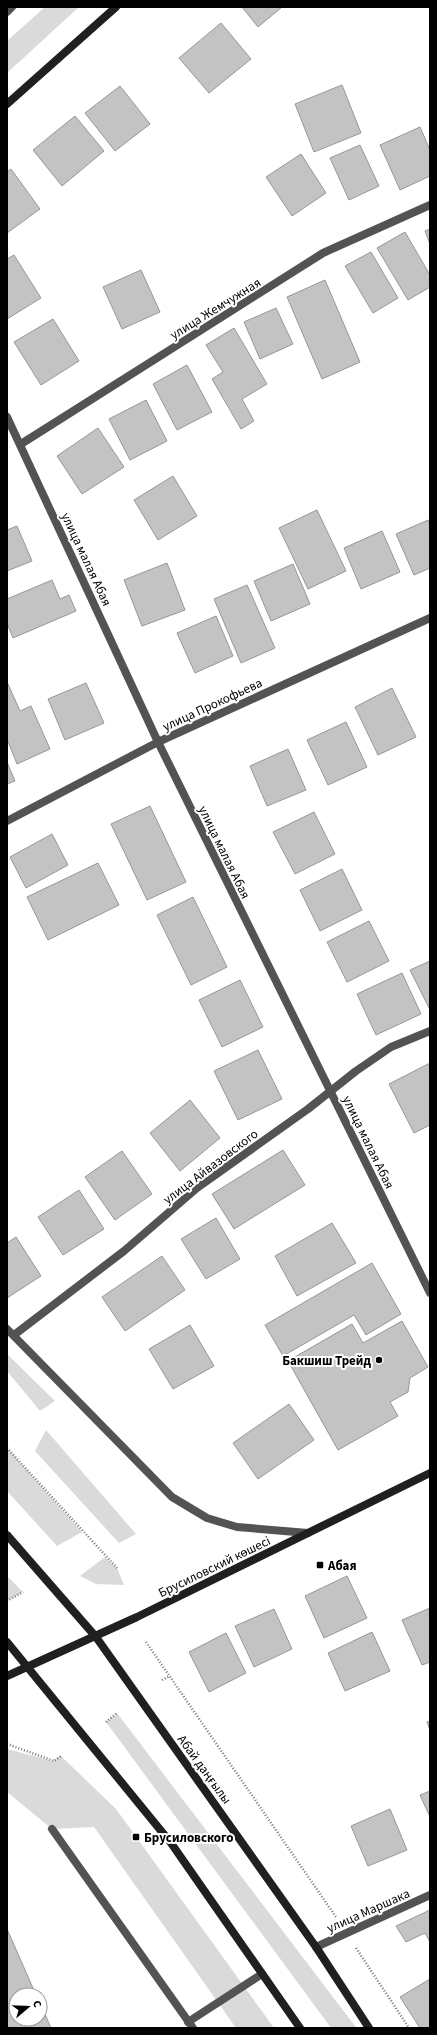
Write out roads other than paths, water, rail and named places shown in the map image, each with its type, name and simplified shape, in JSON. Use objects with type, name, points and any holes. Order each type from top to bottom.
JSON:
[{"type":"main road","points":[[7,104],[116,7]]},
{"type":"main road","name":"Брусиловский көшесі","points":[[7,1676],[96,1637],[430,1473]]},
{"type":"main road","name":"Абай даңғылы","points":[[7,1535],[96,1637],[316,1947],[369,2028]]},
{"type":"main road","points":[[7,1642],[29,1666],[171,1843],[300,2028]]},
{"type":"street","points":[[7,12],[12,7]]},
{"type":"street","name":"улица Жемчужная","points":[[21,444],[323,254],[430,205]]},
{"type":"street","name":"улица малая Абая","points":[[7,417],[21,444],[158,742],[430,1293]]},
{"type":"street","name":"улица Прокофьева","points":[[7,821],[158,742],[430,618]]},
{"type":"street","name":"улица Айвазовского","points":[[14,1335],[124,1251],[197,1188],[330,1092],[356,1070],[390,1047],[430,1030]]},
{"type":"street","points":[[7,1329],[172,1497],[207,1518],[237,1527],[308,1533]]},
{"type":"street","points":[[52,1829],[190,2025],[262,1974]]},
{"type":"street","name":"улица Маршака","points":[[316,1947],[430,1895]]},
{"type":"place","name":"Бакшиш Трейд","points":[[379,1360]]},
{"type":"place","name":"Абая","points":[[320,1565]]},
{"type":"place","name":"Брусиловского","points":[[136,1837]]}]
